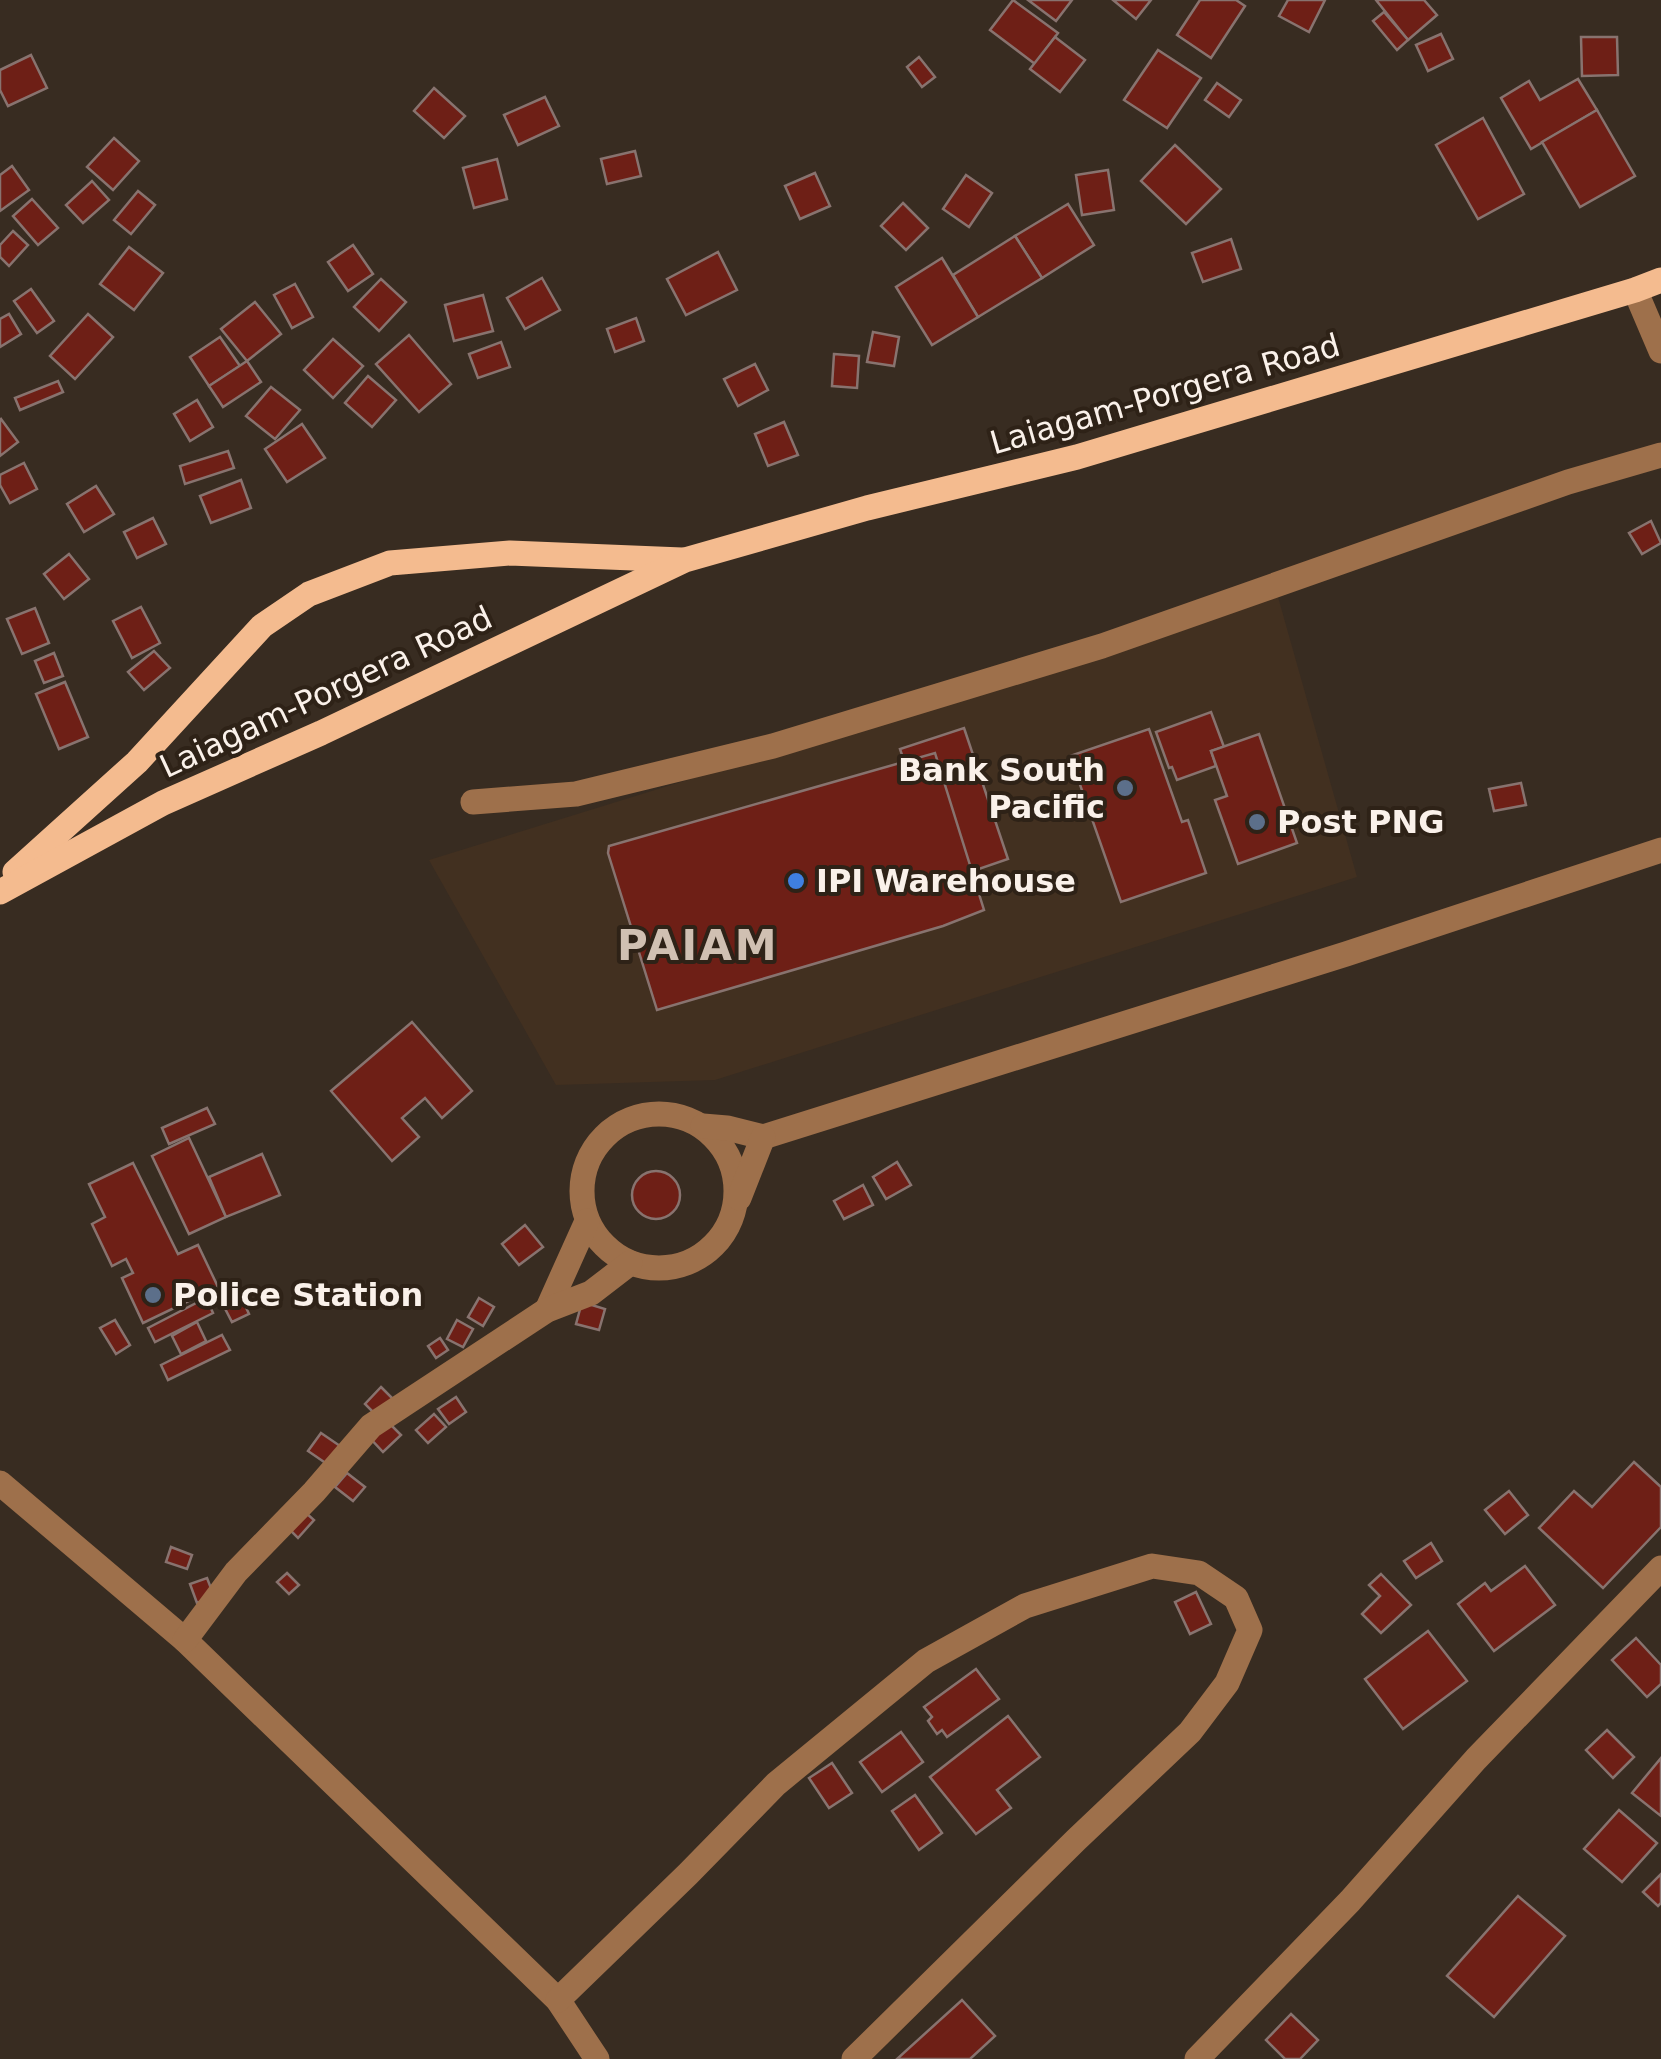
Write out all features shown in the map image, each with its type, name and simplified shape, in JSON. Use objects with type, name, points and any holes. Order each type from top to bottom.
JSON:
[{"type":"main road","name":"Laiagam-Porgera Road","points":[[0,889],[163,803],[339,725],[684,560],[867,508],[1077,458],[1661,280]]},
{"type":"main road","name":"Laiagam-Porgera Road","points":[[0,889],[137,762],[262,626],[310,594],[390,563],[510,554],[684,560]]},
{"type":"street","points":[[1635,290],[1661,351]]},
{"type":"street","points":[[473,802],[576,794],[773,746],[1102,646],[1568,482],[1661,455]]},
{"type":"street","points":[[704,1126],[762,1137],[1346,954],[1661,850]]},
{"type":"street","points":[[546,1310],[587,1221],[582,1176],[604,1135],[644,1114],[690,1118],[704,1126],[732,1161],[736,1206]]},
{"type":"street","points":[[587,1221],[605,1246],[630,1263],[660,1268],[696,1260],[724,1234],[762,1137]]},
{"type":"street","points":[[185,1640],[236,1572],[371,1426],[546,1310],[591,1292],[630,1263]]},
{"type":"street","points":[[0,1483],[185,1640],[558,2000],[597,2059]]},
{"type":"street","points":[[558,2000],[776,1784],[926,1661],[1025,1606],[1152,1566],[1199,1572],[1236,1598],[1250,1630],[1227,1683],[1190,1732],[854,2059]]},
{"type":"street","points":[[1196,2059],[1350,1901],[1476,1759],[1661,1568]]},
{"type":"shaded area","points":[[1278,597],[1357,877],[715,1080],[556,1085],[429,860]]},
{"type":"building","points":[[1013,0],[1058,33],[1035,64],[990,30]]},
{"type":"building","points":[[1028,0],[1072,0],[1056,21]]},
{"type":"building","points":[[1113,0],[1151,0],[1136,19]]},
{"type":"building","points":[[1200,0],[1236,0],[1245,6],[1211,58],[1177,35]]},
{"type":"building","points":[[1288,0],[1325,0],[1309,32],[1279,16]]},
{"type":"building","points":[[1376,0],[1424,0],[1437,15],[1408,40]]},
{"type":"building","points":[[1384,12],[1408,40],[1397,50],[1373,21]]},
{"type":"building","points":[[1441,34],[1453,59],[1428,71],[1416,45]]},
{"type":"building","points":[[1055,37],[1085,60],[1060,92],[1030,69]]},
{"type":"building","points":[[1581,37],[1617,37],[1618,75],[1582,76]]},
{"type":"building","points":[[1158,50],[1201,78],[1167,128],[1124,100]]},
{"type":"building","points":[[31,55],[47,88],[8,106],[0,90],[0,70]]},
{"type":"building","points":[[919,57],[935,77],[922,87],[907,67]]},
{"type":"building","points":[[1578,79],[1597,110],[1531,149],[1501,98],[1529,81],[1540,100]]},
{"type":"building","points":[[1217,83],[1241,100],[1229,117],[1205,100]]},
{"type":"building","points":[[434,88],[465,116],[444,138],[414,111]]},
{"type":"building","points":[[545,97],[559,126],[518,145],[504,115]]},
{"type":"building","points":[[1597,110],[1635,176],[1580,207],[1542,142]]},
{"type":"building","points":[[1483,118],[1524,194],[1478,219],[1436,145]]},
{"type":"building","points":[[114,138],[139,161],[113,190],[87,167]]},
{"type":"building","points":[[1175,145],[1221,189],[1186,224],[1141,181]]},
{"type":"building","points":[[635,151],[641,176],[607,184],[601,159]]},
{"type":"building","points":[[497,159],[507,199],[474,208],[463,168]]},
{"type":"building","points":[[12,166],[29,190],[0,211],[0,175]]},
{"type":"building","points":[[1108,170],[1114,210],[1082,215],[1076,175]]},
{"type":"building","points":[[815,173],[830,206],[800,219],[785,186]]},
{"type":"building","points":[[966,175],[992,193],[969,227],[943,209]]},
{"type":"building","points":[[92,181],[109,200],[83,223],[66,205]]},
{"type":"building","points":[[138,191],[155,205],[131,234],[114,220]]},
{"type":"building","points":[[32,199],[58,228],[38,245],[13,216]]},
{"type":"building","points":[[903,203],[928,228],[906,250],[881,226]]},
{"type":"building","points":[[1068,204],[1094,245],[1042,278],[1015,236]]},
{"type":"building","points":[[13,231],[28,245],[9,266],[0,257],[0,245]]},
{"type":"building","points":[[1015,236],[1042,278],[978,317],[953,275]]},
{"type":"building","points":[[1231,239],[1241,269],[1203,282],[1192,253]]},
{"type":"building","points":[[353,245],[373,274],[348,291],[328,262]]},
{"type":"building","points":[[129,247],[163,273],[134,310],[100,284]]},
{"type":"building","points":[[718,252],[737,290],[686,315],[667,279]]},
{"type":"building","points":[[942,258],[978,317],[932,345],[896,287]]},
{"type":"building","points":[[542,278],[560,310],[525,329],[507,298]]},
{"type":"building","points":[[381,279],[406,302],[379,331],[354,307]]},
{"type":"building","points":[[295,284],[313,317],[292,328],[274,295]]},
{"type":"building","points":[[31,289],[54,321],[37,333],[14,301]]},
{"type":"building","points":[[483,295],[493,331],[454,341],[445,305]]},
{"type":"building","points":[[255,302],[281,334],[247,361],[221,329]]},
{"type":"building","points":[[9,314],[21,334],[0,347],[0,319]]},
{"type":"building","points":[[88,314],[113,337],[75,379],[50,356]]},
{"type":"building","points":[[636,318],[644,341],[615,352],[607,329]]},
{"type":"building","points":[[873,332],[899,337],[894,366],[867,362]]},
{"type":"building","points":[[409,335],[451,384],[419,412],[376,364]]},
{"type":"building","points":[[220,337],[240,366],[209,386],[190,357]]},
{"type":"building","points":[[333,339],[363,366],[333,398],[304,370]]},
{"type":"building","points":[[501,342],[510,367],[478,378],[469,354]]},
{"type":"building","points":[[834,354],[859,356],[857,388],[832,386]]},
{"type":"building","points":[[247,361],[261,382],[223,407],[209,386]]},
{"type":"building","points":[[755,364],[768,390],[738,406],[724,379]]},
{"type":"building","points":[[368,376],[396,400],[372,427],[345,403]]},
{"type":"building","points":[[58,381],[63,392],[20,410],[15,398]]},
{"type":"building","points":[[271,387],[300,410],[275,439],[246,416]]},
{"type":"building","points":[[197,400],[213,427],[190,441],[174,414]]},
{"type":"building","points":[[0,420],[18,442],[0,456]]},
{"type":"building","points":[[784,422],[798,455],[768,466],[755,434]]},
{"type":"building","points":[[302,424],[325,458],[287,482],[265,449]]},
{"type":"building","points":[[228,451],[234,468],[185,484],[180,466]]},
{"type":"building","points":[[24,463],[37,489],[10,503],[0,485],[0,475]]},
{"type":"building","points":[[241,480],[251,508],[211,523],[200,496]]},
{"type":"building","points":[[96,486],[114,514],[84,532],[67,504]]},
{"type":"building","points":[[153,518],[166,544],[137,558],[124,532]]},
{"type":"building","points":[[1651,521],[1661,543],[1642,554],[1629,533]]},
{"type":"building","points":[[69,554],[89,579],[64,599],[44,574]]},
{"type":"building","points":[[141,607],[160,643],[132,658],[113,621]]},
{"type":"building","points":[[35,608],[49,643],[22,654],[7,619]]},
{"type":"building","points":[[154,651],[170,668],[144,690],[128,672]]},
{"type":"building","points":[[54,653],[63,676],[44,683],[35,661]]},
{"type":"building","points":[[65,682],[88,737],[59,749],[36,694]]},
{"type":"building","points":[[1211,712],[1224,747],[1211,751],[1216,766],[1177,780],[1156,732]]},
{"type":"building","points":[[964,728],[1008,859],[944,881],[900,749]]},
{"type":"building","name":"Bank South Pacific","points":[[1149,729],[1182,822],[1188,820],[1206,873],[1121,902],[1070,756]]},
{"type":"building","points":[[1259,734],[1297,843],[1238,864],[1215,800],[1227,796],[1211,751]]},
{"type":"building","name":"IPI Warehouse","points":[[935,753],[984,910],[943,926],[657,1010],[609,846]]},
{"type":"building","points":[[1521,783],[1526,805],[1494,811],[1489,789]]},
{"type":"building","points":[[412,1022],[472,1091],[442,1118],[425,1098],[402,1118],[419,1137],[392,1161],[331,1091]]},
{"type":"building","points":[[207,1108],[215,1124],[169,1144],[162,1128]]},
{"type":"building","points":[[189,1138],[226,1217],[189,1234],[152,1156]]},
{"type":"building","points":[[262,1154],[280,1195],[226,1217],[209,1177]]},
{"type":"building","points":[[897,1162],[911,1185],[886,1199],[873,1177]]},
{"type":"building","points":[[133,1163],[178,1254],[198,1245],[218,1287],[143,1323],[122,1278],[133,1273],[126,1259],[112,1266],[92,1224],[105,1217],[89,1184]]},
{"type":"building","points":[[656,1171],[673,1178],[680,1195],[673,1212],[656,1219],[639,1212],[632,1195],[639,1178]]},
{"type":"building","points":[[863,1185],[873,1205],[844,1219],[834,1201]]},
{"type":"building","points":[[525,1225],[543,1247],[519,1265],[502,1244]]},
{"type":"building","points":[[236,1286],[249,1314],[232,1322],[218,1295]]},
{"type":"building","points":[[206,1298],[213,1313],[155,1342],[148,1328]]},
{"type":"building","points":[[479,1298],[494,1307],[483,1326],[468,1317]]},
{"type":"building","points":[[582,1302],[605,1309],[599,1330],[576,1324]]},
{"type":"building","points":[[115,1320],[130,1345],[116,1354],[100,1328]]},
{"type":"building","points":[[457,1320],[473,1329],[463,1347],[447,1339]]},
{"type":"building","points":[[197,1322],[206,1341],[181,1354],[172,1336]]},
{"type":"building","points":[[222,1335],[230,1350],[168,1380],[161,1365]]},
{"type":"building","points":[[440,1338],[448,1350],[436,1358],[428,1346]]},
{"type":"building","points":[[381,1387],[394,1400],[377,1416],[365,1404]]},
{"type":"building","points":[[456,1397],[466,1412],[449,1424],[438,1409]]},
{"type":"building","points":[[434,1414],[446,1427],[428,1443],[416,1430]]},
{"type":"building","points":[[386,1420],[401,1435],[383,1452],[369,1437]]},
{"type":"building","points":[[321,1433],[343,1448],[330,1466],[308,1451]]},
{"type":"building","points":[[1634,1462],[1661,1487],[1661,1527],[1603,1588],[1539,1528],[1574,1491],[1592,1507]]},
{"type":"building","points":[[347,1473],[365,1487],[353,1501],[335,1487]]},
{"type":"building","points":[[1509,1491],[1528,1515],[1505,1534],[1485,1510]]},
{"type":"building","points":[[306,1513],[314,1520],[298,1538],[291,1531]]},
{"type":"building","points":[[1431,1543],[1442,1561],[1416,1578],[1404,1561]]},
{"type":"building","points":[[171,1547],[192,1555],[187,1569],[166,1562]]},
{"type":"building","points":[[1525,1566],[1555,1605],[1494,1651],[1458,1604],[1485,1583],[1491,1591]]},
{"type":"building","points":[[287,1573],[299,1585],[289,1594],[277,1582]]},
{"type":"building","points":[[1381,1574],[1411,1605],[1381,1633],[1362,1614],[1380,1596],[1369,1585]]},
{"type":"building","points":[[207,1578],[214,1596],[197,1603],[190,1584]]},
{"type":"building","points":[[1196,1592],[1211,1624],[1190,1634],[1175,1602]]},
{"type":"building","points":[[1428,1631],[1467,1681],[1403,1729],[1365,1679]]},
{"type":"building","points":[[1636,1638],[1661,1665],[1661,1684],[1647,1697],[1612,1660]]},
{"type":"building","points":[[976,1669],[999,1699],[947,1737],[942,1730],[937,1734],[924,1707]]},
{"type":"building","points":[[1008,1716],[1040,1757],[997,1790],[1011,1808],[976,1834],[930,1777]]},
{"type":"building","points":[[1607,1730],[1634,1757],[1613,1778],[1586,1750]]},
{"type":"building","points":[[901,1732],[923,1762],[882,1792],[860,1762]]},
{"type":"building","points":[[1661,1758],[1661,1816],[1632,1793]]},
{"type":"building","points":[[832,1763],[852,1793],[829,1808],[809,1778]]},
{"type":"building","points":[[915,1795],[942,1833],[919,1850],[892,1811]]},
{"type":"building","points":[[1619,1810],[1657,1843],[1622,1882],[1584,1849]]},
{"type":"building","points":[[1661,1874],[1661,1903],[1658,1906],[1643,1892]]},
{"type":"building","points":[[1518,1896],[1565,1936],[1494,2017],[1447,1976]]},
{"type":"building","points":[[962,2000],[995,2036],[970,2059],[897,2059]]},
{"type":"building","points":[[1291,2014],[1318,2040],[1300,2059],[1285,2059],[1266,2040]]},
{"type":"place","name":"Bank South Pacific","points":[[1125,788]]},
{"type":"place","name":"Post PNG","points":[[1257,822]]},
{"type":"place","name":"IPI Warehouse","points":[[796,881]]},
{"type":"place","name":"Police Station","points":[[153,1295]]},
{"type":"district","name":"PAIAM","points":[[698,945]]}]
